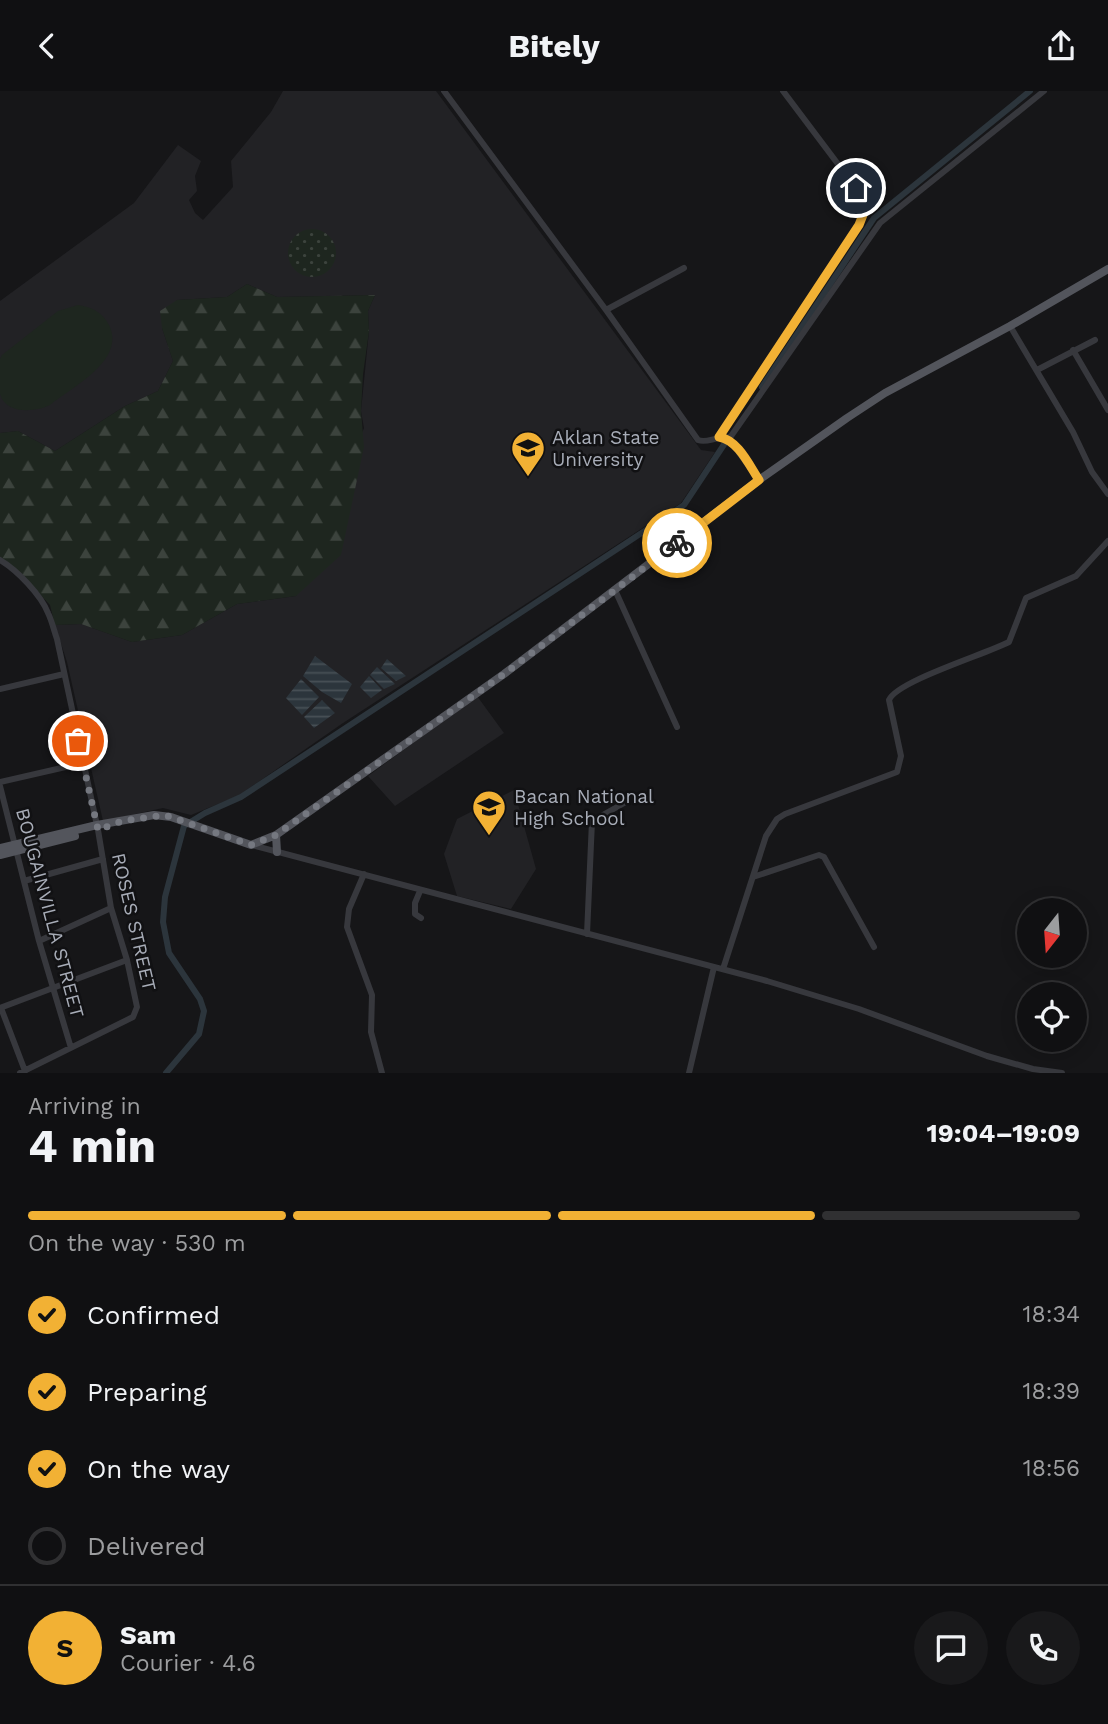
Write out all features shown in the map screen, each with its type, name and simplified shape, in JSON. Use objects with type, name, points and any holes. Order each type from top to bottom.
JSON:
[{"type":"main road","points":[[0,855],[15,848],[154,815],[165,815],[251,845],[276,835],[504,674],[759,480],[885,393],[1010,326],[1108,269]]},
{"type":"main road","points":[[276,835],[276,852]]},
{"type":"main road","points":[[0,848],[15,848]]},
{"type":"street","points":[[444,91],[702,442],[726,438],[880,223],[1044,91]]},
{"type":"street","points":[[726,438],[859,225],[866,207],[856,188],[783,91]]},
{"type":"street","points":[[606,310],[684,268]]},
{"type":"street","points":[[1010,326],[1073,432],[1092,472],[1107,489]]},
{"type":"street","points":[[1037,370],[1095,339]]},
{"type":"street","points":[[1073,350],[1108,410]]},
{"type":"street","points":[[726,438],[759,480]]},
{"type":"street","points":[[723,969],[766,836],[777,819],[897,772],[901,755],[889,700],[894,692],[1009,642],[1026,598],[1076,576],[1108,541]]},
{"type":"street","name":"ROSES STREET","points":[[0,559],[20,575],[48,611],[98,828],[111,908],[127,960],[137,1007],[133,1017],[71,1048]]},
{"type":"street","points":[[614,590],[677,727]]},
{"type":"street","points":[[0,689],[64,674]]},
{"type":"street","points":[[0,784],[83,763]]},
{"type":"street","name":"BOUGAINVILLA STREET","points":[[0,784],[39,941],[71,1048]]},
{"type":"street","points":[[587,934],[592,821],[626,802]]},
{"type":"street","points":[[251,845],[723,969],[859,1009],[987,1056],[1047,1072],[1062,1073]]},
{"type":"street","points":[[753,877],[819,855],[824,857],[874,947]]},
{"type":"street","points":[[23,881],[103,859]]},
{"type":"street","points":[[364,874],[349,909],[347,927],[372,995],[371,1032],[382,1073]]},
{"type":"street","points":[[420,891],[415,903],[415,914],[421,918]]},
{"type":"street","points":[[39,941],[111,908]]},
{"type":"street","points":[[71,1048],[22,1072],[0,1008],[127,960]]},
{"type":"street","points":[[689,1073],[714,967]]},
{"type":"shaded area","name":"Aklan State University","points":[[283,91],[436,91],[701,450],[715,452],[681,503],[343,723],[238,796],[191,815],[163,808],[103,821],[67,662],[55,625],[81,624],[132,642],[182,635],[237,604],[296,596],[364,428],[361,411],[369,331],[368,311],[375,295],[277,297],[247,284],[227,297],[177,300],[162,328],[173,361],[158,391],[125,406],[55,451],[18,431],[0,433],[0,301],[134,203],[178,145],[201,161],[195,176],[197,191],[189,200],[195,213],[203,220],[233,187],[231,161],[271,112]]},
{"type":"shaded area","points":[[315,656],[352,684],[341,703],[303,676]]},
{"type":"shaded area","points":[[387,659],[406,676],[396,681],[381,668]]},
{"type":"shaded area","points":[[377,667],[395,684],[384,689],[370,675]]},
{"type":"shaded area","points":[[369,676],[382,690],[371,698],[360,687]]},
{"type":"shaded area","points":[[301,679],[319,697],[302,715],[286,698]]},
{"type":"shaded area","points":[[477,696],[504,733],[395,806],[368,776]]},
{"type":"shaded area","points":[[322,700],[335,713],[314,728],[304,717]]},
{"type":"shaded area","name":"Bacan National High School","points":[[514,790],[536,869],[511,909],[457,896],[444,854],[457,819]]},
{"type":"green space","points":[[312,229],[321,230],[329,236],[335,244],[335,262],[329,270],[321,276],[312,277],[303,276],[295,270],[289,262],[288,253],[289,244],[295,236],[303,230]]},
{"type":"green space","points":[[247,284],[277,297],[375,295],[368,311],[369,331],[363,374],[361,411],[364,447],[341,555],[296,596],[237,604],[182,635],[132,642],[81,624],[55,625],[50,605],[24,577],[0,557],[0,433],[18,431],[55,451],[125,406],[158,391],[173,361],[162,328],[160,311],[177,300],[227,297]]},
{"type":"green space","points":[[78,305],[96,311],[109,325],[112,338],[104,361],[84,381],[50,405],[30,410],[8,406],[0,394],[2,355],[58,311]]},
{"type":"waterway","points":[[762,387],[874,218],[1030,91]]},
{"type":"waterway","points":[[166,1073],[199,1034],[204,1011],[200,999],[169,953],[163,922],[165,897],[184,826],[241,797],[684,505],[729,437]]},
{"type":"way so far","points":[[78,741],[98,830],[122,821],[165,815],[251,845],[276,835],[504,674],[677,543]]},
{"type":"place","name":"Aklan State University","points":[[528,478]]},
{"type":"place","name":"Bacan National High School","points":[[489,837]]},
{"type":"route","points":[[677,543],[759,480],[735,445],[729,439],[719,437],[859,225],[866,207],[856,188]]}]
